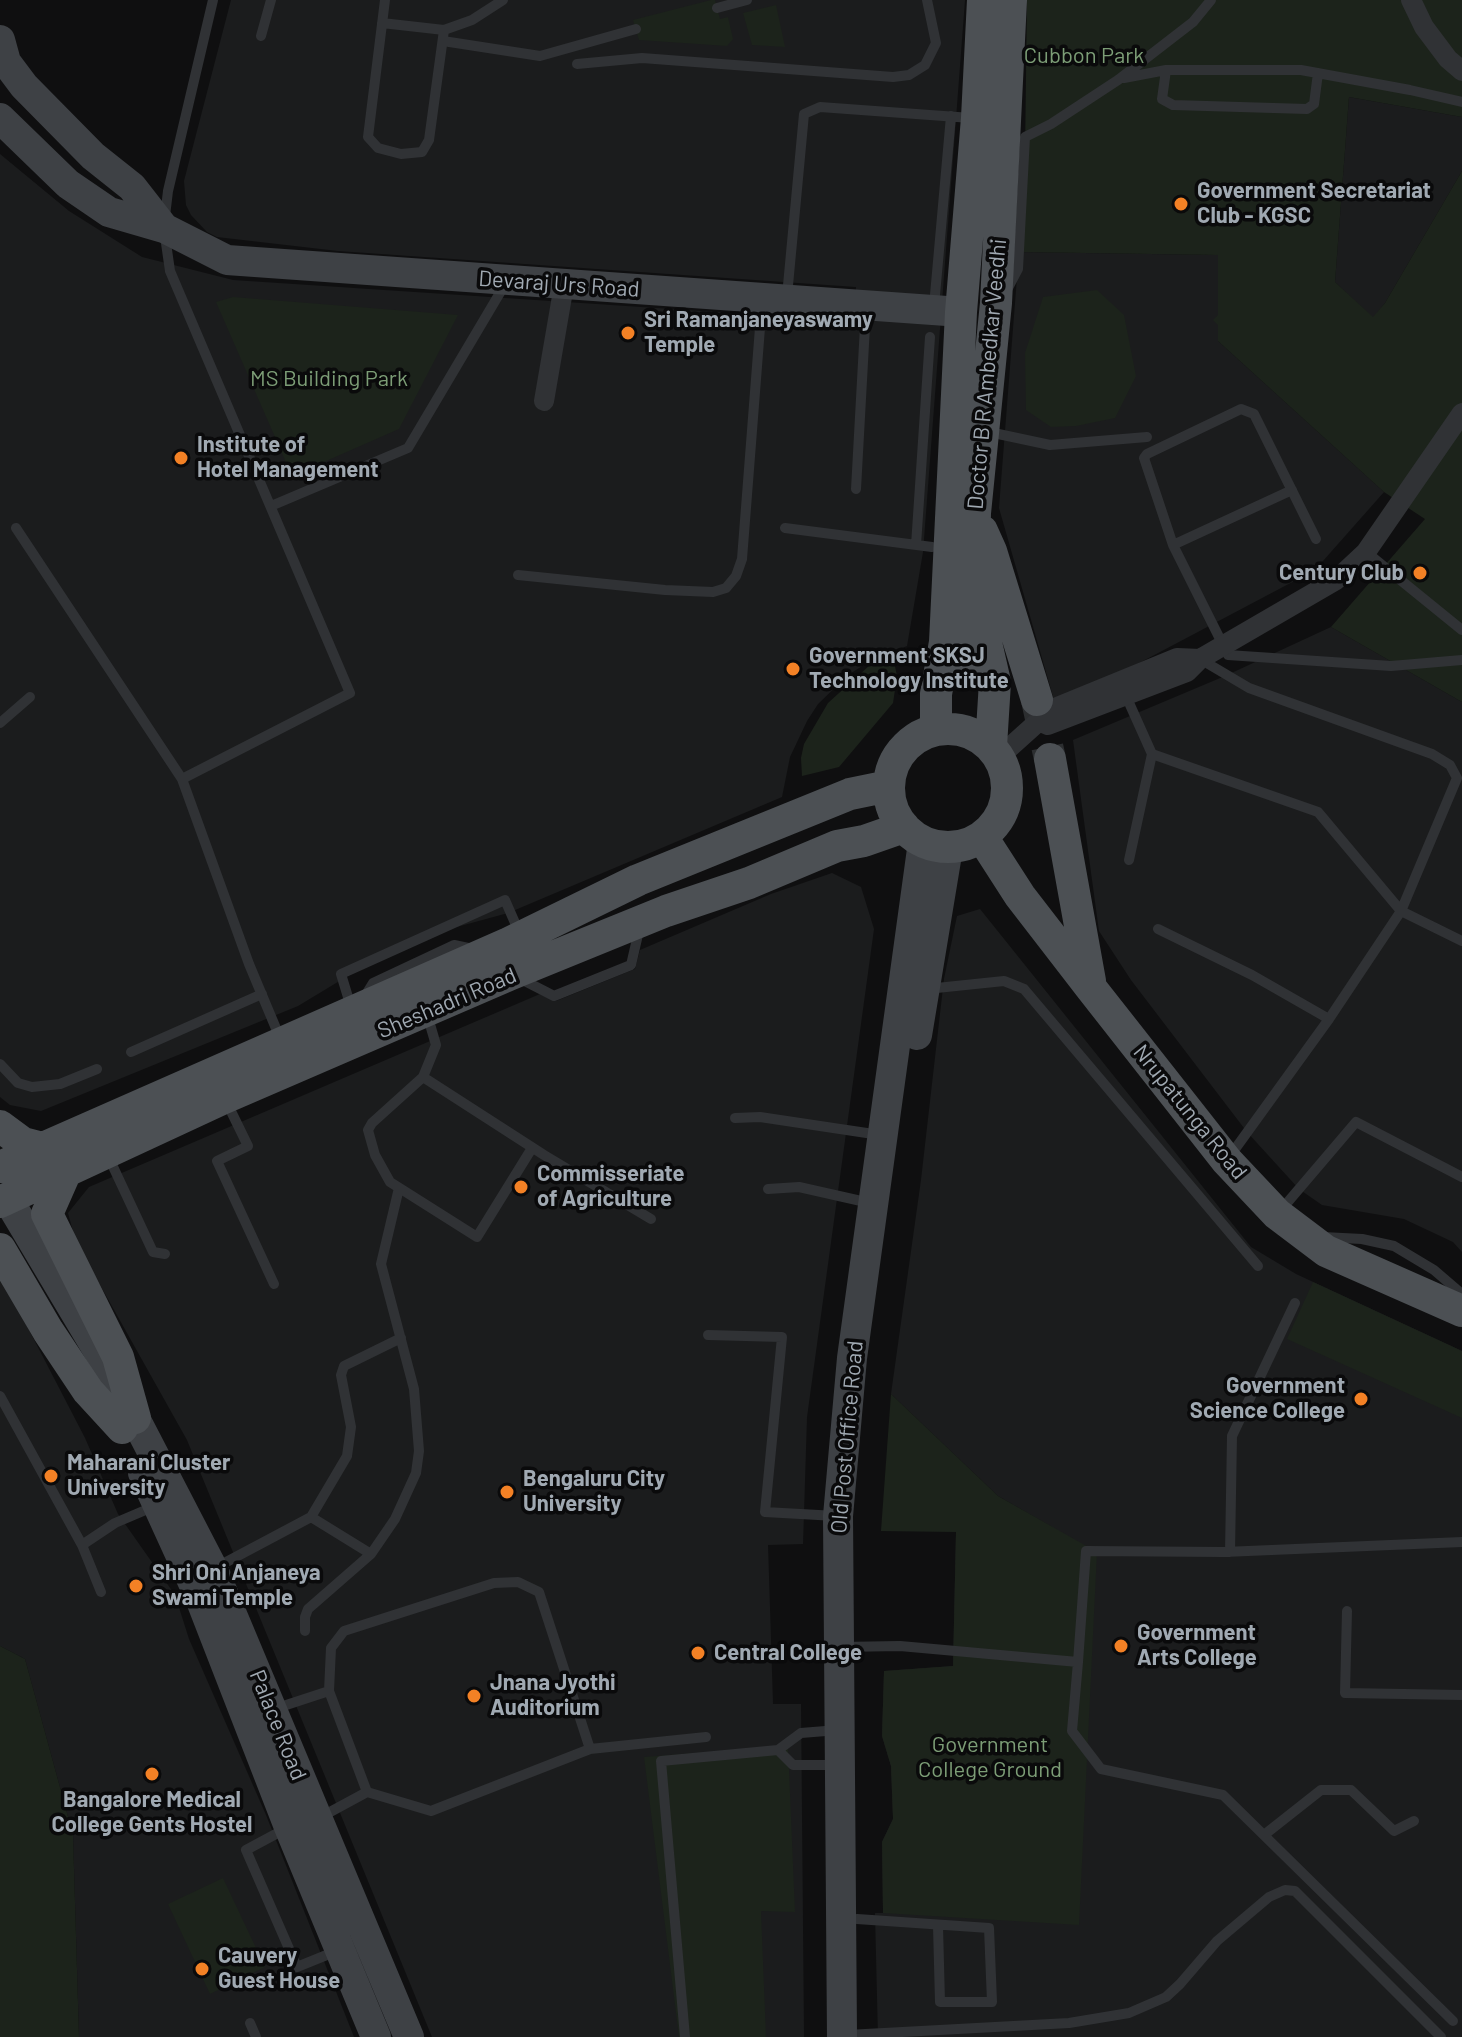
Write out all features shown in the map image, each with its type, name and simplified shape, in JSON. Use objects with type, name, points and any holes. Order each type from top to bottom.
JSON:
[{"type":"main road","name":"Doctor B R Ambedkar Veedhi","points":[[983,0],[978,121],[996,303],[975,513],[974,562],[977,603],[995,682],[995,752]]},
{"type":"main road","name":"Doctor B R Ambedkar Veedhi","points":[[936,729],[936,694],[945,642],[942,320],[978,121],[1011,0]]},
{"type":"main road","points":[[975,513],[991,551],[1038,710]]},
{"type":"main road","points":[[945,642],[948,660],[956,670],[963,667],[977,603]]},
{"type":"main road","points":[[957,728],[977,735],[1004,765],[1008,785],[1006,806],[996,824],[982,837],[965,845],[925,839],[891,805],[889,786],[892,767],[901,751],[917,737],[936,729],[957,728]]},
{"type":"main road","points":[[1050,759],[1091,988]]},
{"type":"main road","name":"Sheshadri Road","points":[[0,1167],[106,1153],[224,1098],[426,1012],[501,963],[521,937],[638,880],[850,794],[889,786]]},
{"type":"main road","name":"Nrupatunga Road","points":[[982,837],[1020,896],[1091,988],[1227,1161],[1277,1214],[1326,1251],[1462,1311]]},
{"type":"main road","name":"Sheshadri Road","points":[[4,1210],[56,1160],[282,1044],[354,1012],[501,963],[641,923],[837,846],[864,841],[925,839]]},
{"type":"main road","points":[[0,1126],[23,1143],[56,1160],[47,1214],[118,1357],[128,1423]]},
{"type":"main road","points":[[0,1249],[88,1391],[128,1423]]},
{"type":"street","points":[[1411,0],[1424,27],[1448,59],[1462,71]]},
{"type":"street","name":"Devaraj Urs Road","points":[[0,40],[6,62],[24,86],[93,156],[132,187],[164,228]]},
{"type":"street","name":"Devaraj Urs Road","points":[[0,118],[68,184],[109,212],[164,228],[227,260],[866,306],[942,320]]},
{"type":"street","points":[[544,401],[564,285]]},
{"type":"street","points":[[1038,710],[1048,725],[1187,672],[1200,659],[1336,580],[1366,552],[1462,413]]},
{"type":"street","points":[[1038,710],[1045,712],[1177,658],[1200,659]]},
{"type":"street","points":[[995,752],[1038,710]]},
{"type":"street","name":"Old Post Office Road","points":[[851,2036],[840,1730],[862,1427],[890,1208],[924,989],[925,839]]},
{"type":"street","name":"Old Post Office Road","points":[[851,2036],[857,1919],[847,1647],[838,1516],[852,1358],[925,839]]},
{"type":"street","points":[[4,1210],[112,1374],[128,1423]]},
{"type":"street","name":"Palace Road","points":[[128,1423],[157,1506],[303,1823],[409,2037]]},
{"type":"street","name":"Palace Road","points":[[128,1423],[213,1569],[272,1710],[339,1949],[376,2037]]},
{"type":"lane","points":[[182,779],[350,693],[170,271],[164,228],[168,191],[213,0]]},
{"type":"lane","points":[[261,36],[271,0]]},
{"type":"lane","points":[[385,0],[368,137],[378,148],[401,154],[422,152],[429,140],[443,35]]},
{"type":"lane","points":[[443,35],[503,0]]},
{"type":"lane","points":[[717,8],[747,0]]},
{"type":"lane","points":[[577,64],[642,58],[893,77],[909,75],[925,65],[936,43],[927,0]]},
{"type":"lane","points":[[996,303],[1018,269],[1025,137],[1051,124],[1118,80],[1193,22],[1211,0]]},
{"type":"lane","points":[[382,23],[540,56],[636,29]]},
{"type":"lane","points":[[1118,80],[1166,70],[1301,70],[1462,102]]},
{"type":"lane","points":[[1166,70],[1162,99],[1173,105],[1307,109],[1314,104],[1318,73]]},
{"type":"lane","points":[[518,575],[713,592],[726,588],[736,576],[742,559],[774,300],[804,114],[820,107],[978,121],[1018,143],[1024,156]]},
{"type":"lane","points":[[271,506],[408,448],[507,280]]},
{"type":"lane","points":[[856,489],[866,306]]},
{"type":"lane","points":[[916,545],[942,320]]},
{"type":"lane","points":[[1316,539],[1254,414],[1241,409],[1144,458],[1173,545],[1228,655],[1391,666],[1462,660]]},
{"type":"lane","points":[[983,431],[1050,445],[1147,437]]},
{"type":"lane","points":[[1173,545],[1292,490]]},
{"type":"lane","points":[[16,528],[182,779],[282,1044]]},
{"type":"lane","points":[[785,528],[932,547]]},
{"type":"lane","points":[[1366,552],[1462,630]]},
{"type":"lane","points":[[1200,659],[1249,688],[1432,754],[1450,765],[1457,778],[1401,911],[1329,1019],[1227,1161]]},
{"type":"lane","points":[[1126,696],[1152,754],[1129,860]]},
{"type":"lane","points":[[0,723],[30,697]]},
{"type":"lane","points":[[1152,754],[1318,812],[1401,911],[1462,941]]},
{"type":"lane","points":[[354,1012],[341,974],[491,906],[505,900],[521,937]]},
{"type":"lane","points":[[1158,929],[1252,975],[1329,1019]]},
{"type":"lane","points":[[924,989],[1004,981],[1024,989],[1258,1266]]},
{"type":"lane","points":[[131,1052],[262,994]]},
{"type":"lane","points":[[426,1012],[436,1045],[423,1077],[368,1130],[375,1155],[390,1182],[477,1237],[532,1148]]},
{"type":"lane","points":[[0,1064],[18,1083],[32,1087],[60,1084],[97,1069]]},
{"type":"lane","points":[[423,1077],[532,1148],[651,1219]]},
{"type":"lane","points":[[224,1098],[248,1146],[217,1161],[274,1284]]},
{"type":"lane","points":[[735,1118],[760,1117],[882,1135]]},
{"type":"lane","points":[[1277,1214],[1356,1122],[1462,1177]]},
{"type":"lane","points":[[106,1153],[153,1252],[165,1254]]},
{"type":"lane","points":[[768,1189],[799,1187],[872,1203]]},
{"type":"lane","points":[[305,1631],[308,1609],[371,1554],[395,1519],[416,1473],[419,1451],[414,1389],[381,1257],[399,1188]]},
{"type":"lane","points":[[1305,1237],[1362,1239],[1394,1246],[1434,1270],[1462,1294]]},
{"type":"lane","points":[[1230,1552],[1232,1436],[1295,1303]]},
{"type":"lane","points":[[708,1335],[782,1337],[765,1512],[838,1516]]},
{"type":"lane","points":[[213,1569],[311,1517],[347,1456],[351,1427],[341,1375],[344,1366],[401,1338]]},
{"type":"lane","points":[[0,1396],[82,1545],[101,1592]]},
{"type":"lane","points":[[82,1545],[115,1523],[157,1506]]},
{"type":"lane","points":[[311,1517],[371,1554]]},
{"type":"lane","points":[[1453,2021],[1223,1795],[1101,1769],[1072,1731],[1086,1551],[1230,1552],[1462,1542]]},
{"type":"lane","points":[[367,1792],[329,1691],[331,1648],[344,1631],[494,1583],[518,1582],[539,1592],[590,1749]]},
{"type":"lane","points":[[1347,1611],[1345,1693],[1462,1695]]},
{"type":"lane","points":[[847,1647],[900,1646],[1078,1662]]},
{"type":"lane","points":[[272,1710],[329,1691]]},
{"type":"lane","points":[[685,2037],[661,1761],[778,1750],[801,1733],[840,1730]]},
{"type":"lane","points":[[339,1949],[297,1967],[246,1850],[367,1792],[431,1811],[590,1749],[706,1737]]},
{"type":"lane","points":[[778,1750],[793,1765],[840,1765]]},
{"type":"lane","points":[[1264,1835],[1321,1790],[1351,1790],[1394,1831],[1414,1821]]},
{"type":"lane","points":[[851,2036],[931,2034],[1069,2023],[1129,2013],[1166,1997],[1228,1931],[1269,1897],[1285,1890],[1295,1891],[1441,2037]]},
{"type":"lane","points":[[857,1919],[989,1928],[992,2002],[940,2002],[938,1926]]},
{"type":"lane","points":[[250,2023],[256,2037]]},
{"type":"shaded area","points":[[231,0],[965,0],[923,552],[907,646],[848,675],[818,704],[790,757],[782,797],[508,913],[453,928],[356,971],[298,1006],[41,1111],[10,1105],[0,1097],[0,154],[69,211],[142,257],[233,280],[853,321],[856,287],[338,251],[217,237],[207,232],[186,205],[184,181]]},
{"type":"shaded area","points":[[1349,97],[1462,117],[1462,171],[1385,303],[1373,318],[1335,282]]},
{"type":"shaded area","points":[[1019,252],[1218,255],[1218,341],[1384,492],[1315,570],[1056,707],[999,508]]},
{"type":"shaded area","points":[[1331,627],[1462,702],[1462,1252],[1453,1242],[1404,1219],[1322,1205],[1299,1189],[1247,1132],[1131,980],[1099,931],[1073,740]]},
{"type":"shaded area","name":"Bengaluru City University","points":[[832,873],[861,887],[874,929],[807,1417],[803,1544],[768,1545],[773,1704],[801,1704],[804,2037],[432,2037],[187,1440],[76,1242],[68,1213],[89,1187],[540,994],[556,1001],[635,969],[640,950],[771,894]]},
{"type":"shaded area","points":[[980,909],[1251,1247],[1296,1274],[1462,1351],[1462,2037],[878,2037],[875,1913],[883,1913],[882,1842],[893,1819],[891,1766],[882,1736],[884,1671],[953,1666],[956,1531],[1052,1527],[998,1496],[891,1394],[921,1180],[944,979],[957,916]]},
{"type":"shaded area","points":[[0,1274],[85,1438],[118,1514],[175,1595],[189,1639],[266,1815],[354,2037],[79,2037],[73,1835],[25,1659],[0,1646]]},
{"type":"green space","points":[[715,0],[720,19],[728,17],[733,39],[727,46],[639,40],[633,20]]},
{"type":"green space","name":"Cubbon Park","points":[[1027,0],[1462,0],[1462,117],[1349,97],[1335,282],[1373,317],[1385,303],[1462,171],[1462,702],[1331,627],[1425,519],[1384,492],[1218,341],[1218,325],[1213,320],[1218,315],[1218,255],[1019,252],[1025,155]]},
{"type":"green space","points":[[776,5],[785,47],[752,45],[743,13]]},
{"type":"green space","points":[[1097,290],[1124,315],[1136,376],[1115,418],[1076,426],[1051,427],[1026,410],[1025,353],[1043,297]]},
{"type":"green space","name":"MS Building Park","points":[[233,297],[458,315],[399,429],[292,476],[216,302]]},
{"type":"green space","points":[[892,652],[897,676],[893,703],[839,767],[802,776],[804,744],[828,703],[880,656]]},
{"type":"green space","points":[[1313,1282],[1462,1351],[1462,1418],[1287,1339]]},
{"type":"green space","name":"Government College Ground","points":[[891,1394],[998,1496],[1097,1552],[1079,1925],[883,1913],[882,1842],[893,1819],[891,1766],[882,1736],[884,1671],[953,1666],[956,1532],[881,1531]]},
{"type":"green space","points":[[0,1646],[25,1659],[73,1835],[79,2037],[0,2037]]},
{"type":"green space","points":[[788,1746],[795,1912],[761,1911],[766,2037],[679,2037],[644,1757]]},
{"type":"green space","points":[[223,1878],[265,1967],[210,1994],[168,1904]]},
{"type":"tunnel","points":[[1037,700],[1050,759]]},
{"type":"place","name":"Government Secretariat Club - KGSC","points":[[1181,204]]},
{"type":"place","name":"Sri Ramanjaneyaswamy Temple","points":[[628,333]]},
{"type":"place","name":"Institute of Hotel Management","points":[[181,458]]},
{"type":"place","name":"Century Club","points":[[1420,573]]},
{"type":"place","name":"Government SKSJ Technology Institute","points":[[793,669]]},
{"type":"place","name":"Commisseriate of Agriculture","points":[[521,1187]]},
{"type":"place","name":"Government Science College","points":[[1361,1399]]},
{"type":"place","name":"Maharani Cluster University","points":[[51,1476]]},
{"type":"place","name":"Bengaluru City University","points":[[507,1492]]},
{"type":"place","name":"Shri Oni Anjaneya Swami Temple","points":[[136,1586]]},
{"type":"place","name":"Government Arts College","points":[[1121,1646]]},
{"type":"place","name":"Central College","points":[[698,1653]]},
{"type":"place","name":"Jnana Jyothi Auditorium","points":[[474,1696]]},
{"type":"place","name":"Bangalore Medical College Gents Hostel","points":[[152,1774]]},
{"type":"place","name":"Cauvery Guest House","points":[[202,1969]]}]
